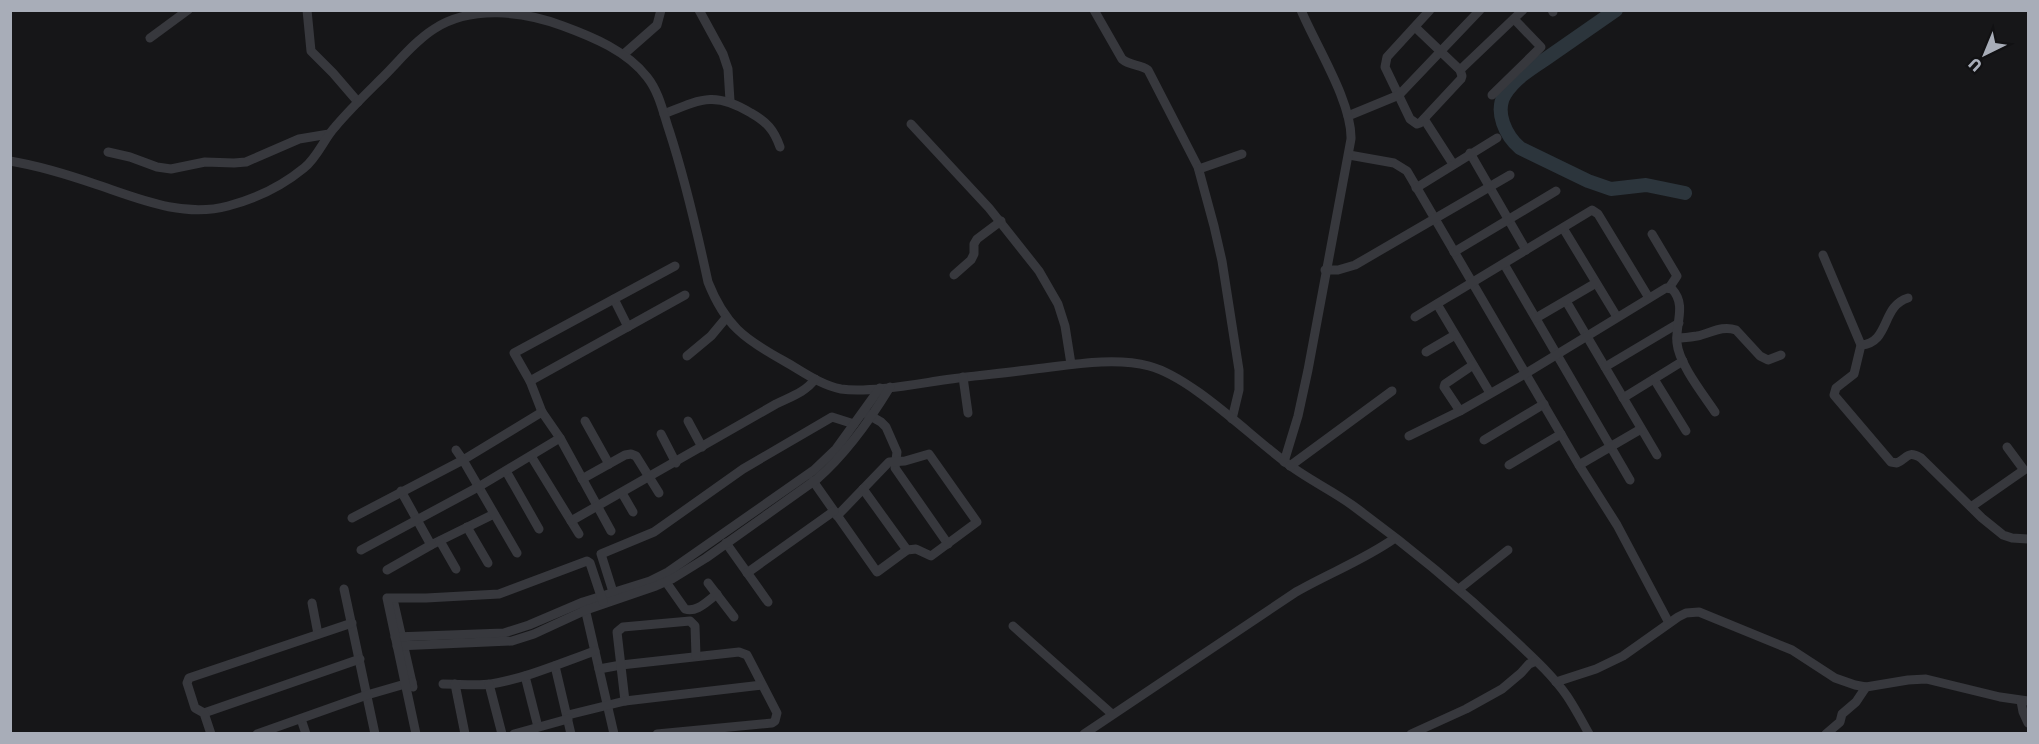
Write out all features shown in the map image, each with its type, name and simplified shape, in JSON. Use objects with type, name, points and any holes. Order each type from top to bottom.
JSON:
[{"type":"street","points":[[150,38],[188,10]]},
{"type":"street","points":[[306,10],[311,51],[358,102]]},
{"type":"street","points":[[544,19],[551,10]]},
{"type":"street","points":[[624,54],[657,25],[661,10]]},
{"type":"street","points":[[699,10],[723,54],[728,69],[730,101]]},
{"type":"street","points":[[1094,10],[1122,59],[1148,70],[1199,169],[1222,261],[1239,370],[1239,390],[1232,419]]},
{"type":"street","points":[[1287,464],[1316,329],[1325,270],[1349,155],[1351,128],[1348,116],[1301,10]]},
{"type":"street","points":[[1415,27],[1460,70],[1461,79],[1417,124],[1413,121],[1385,67],[1385,62],[1391,52],[1430,10]]},
{"type":"street","points":[[1348,116],[1400,95],[1480,10]]},
{"type":"street","points":[[1460,70],[1522,10]]},
{"type":"street","points":[[10,161],[64,174],[161,205],[207,210],[230,206],[268,191],[305,168],[358,102],[425,35],[460,14],[516,14],[544,19],[570,28],[624,54],[650,80],[677,155],[708,282],[723,322],[754,344],[813,382],[844,389],[891,387],[1071,364],[1137,363],[1153,367],[1179,379],[1287,464],[1349,503],[1391,540],[1426,560],[1459,589],[1532,662],[1556,682],[1568,697],[1588,734]]},
{"type":"street","points":[[1492,95],[1541,47],[1514,19]]},
{"type":"street","points":[[664,114],[693,102],[713,99],[730,101],[770,125],[780,147]]},
{"type":"street","points":[[1424,119],[1453,164]]},
{"type":"street","points":[[911,124],[969,184],[1033,262],[1058,304],[1065,326],[1071,364]]},
{"type":"street","points":[[108,152],[171,169],[205,162],[246,162],[288,143],[327,138]]},
{"type":"street","points":[[1416,188],[1497,138]]},
{"type":"street","points":[[1470,153],[1526,250]]},
{"type":"street","points":[[1199,169],[1242,154]]},
{"type":"street","points":[[1349,155],[1385,161],[1401,166],[1407,171],[1560,434],[1617,525],[1669,623]]},
{"type":"street","points":[[1325,270],[1338,270],[1356,265],[1510,175]]},
{"type":"street","points":[[1454,252],[1556,191]]},
{"type":"street","points":[[1414,317],[1589,211],[1596,212],[1649,298]]},
{"type":"street","points":[[954,275],[971,260],[977,239],[1001,221]]},
{"type":"street","points":[[1563,228],[1617,317]]},
{"type":"street","points":[[1652,234],[1677,276],[1669,288]]},
{"type":"street","points":[[1823,255],[1861,345],[1854,374],[1836,388],[1834,394],[1891,462],[1897,463],[1910,454],[1914,454],[2002,534],[2012,538],[2028,539]]},
{"type":"street","points":[[1504,264],[1630,480]]},
{"type":"street","points":[[611,531],[560,438],[542,412],[530,381],[514,353],[675,266]]},
{"type":"street","points":[[1536,318],[1596,283]]},
{"type":"street","points":[[1409,436],[1460,411],[1525,374],[1663,289],[1669,288],[1675,292],[1679,300],[1677,344],[1683,361],[1715,412]]},
{"type":"street","points":[[530,381],[685,295]]},
{"type":"street","points":[[1861,345],[1868,345],[1876,340],[1893,308],[1908,298]]},
{"type":"street","points":[[614,299],[628,327]]},
{"type":"street","points":[[1566,301],[1657,455]]},
{"type":"street","points":[[1437,304],[1490,393]]},
{"type":"street","points":[[687,356],[711,336],[723,322]]},
{"type":"street","points":[[1605,367],[1679,323]]},
{"type":"street","points":[[1677,338],[1698,336],[1731,328],[1736,330],[1765,360],[1781,355]]},
{"type":"street","points":[[1426,352],[1455,334]]},
{"type":"street","points":[[1623,398],[1683,361]]},
{"type":"street","points":[[1460,411],[1444,387],[1473,365]]},
{"type":"street","points":[[963,379],[968,414]]},
{"type":"street","points":[[1654,379],[1686,431]]},
{"type":"street","points":[[571,521],[800,392],[813,382]]},
{"type":"street","points":[[602,600],[613,592],[650,581],[682,563],[814,470],[836,449],[854,424],[867,414],[891,387]]},
{"type":"street","points":[[400,641],[512,641],[534,634],[585,606],[666,582],[689,570],[813,482],[833,465],[846,451],[880,388]]},
{"type":"street","points":[[1287,464],[1392,391]]},
{"type":"street","points":[[1484,441],[1544,404]]},
{"type":"street","points":[[352,518],[463,460],[542,412]]},
{"type":"street","points":[[867,414],[886,427],[897,452],[895,468],[948,544]]},
{"type":"street","points":[[613,592],[601,554],[654,532],[743,469],[832,417],[854,424]]},
{"type":"street","points":[[585,421],[609,464]]},
{"type":"street","points":[[688,421],[702,447]]},
{"type":"street","points":[[1579,465],[1641,429]]},
{"type":"street","points":[[661,434],[676,463]]},
{"type":"street","points":[[1509,465],[1560,434]]},
{"type":"street","points":[[362,550],[480,486],[560,438]]},
{"type":"street","points":[[1971,507],[2024,470],[2007,447]]},
{"type":"street","points":[[456,450],[480,486],[517,553]]},
{"type":"street","points":[[582,479],[625,455],[631,454],[636,456],[658,493]]},
{"type":"street","points":[[747,573],[836,514],[889,462],[905,461],[929,454],[977,522],[931,556],[916,549],[907,550],[877,572],[836,514],[813,482]]},
{"type":"street","points":[[531,456],[579,534]]},
{"type":"street","points":[[506,471],[539,529]]},
{"type":"street","points":[[863,489],[907,550]]},
{"type":"street","points":[[401,491],[416,520],[456,569]]},
{"type":"street","points":[[622,493],[633,512]]},
{"type":"street","points":[[387,570],[494,514]]},
{"type":"street","points":[[467,527],[488,563]]},
{"type":"street","points":[[1084,734],[1296,592],[1324,576],[1353,565],[1391,540]]},
{"type":"street","points":[[726,543],[768,602]]},
{"type":"street","points":[[1459,589],[1508,550]]},
{"type":"street","points":[[422,734],[400,641],[387,598],[500,594],[586,561],[590,563],[602,600]]},
{"type":"street","points":[[666,582],[688,611],[695,610],[717,594]]},
{"type":"street","points":[[708,583],[734,617]]},
{"type":"street","points":[[344,589],[375,734]]},
{"type":"street","points":[[312,603],[318,634]]},
{"type":"street","points":[[585,606],[614,734]]},
{"type":"street","points":[[1556,682],[1607,665],[1634,649],[1669,623],[1686,613],[1693,612],[1706,614],[1792,650],[1835,678],[1866,687],[1926,679],[2025,701],[2023,712],[2028,723]]},
{"type":"street","points":[[625,701],[617,632],[622,627],[690,621],[695,626],[696,656]]},
{"type":"street","points":[[211,734],[204,713],[195,708],[187,683],[189,678],[352,623]]},
{"type":"street","points":[[1013,626],[1112,714]]},
{"type":"street","points":[[443,684],[489,684],[525,676],[595,651]]},
{"type":"street","points":[[599,669],[696,656],[744,653],[777,713],[776,721],[772,723],[657,734]]},
{"type":"street","points":[[204,713],[360,659]]},
{"type":"street","points":[[1411,734],[1502,689],[1532,662]]},
{"type":"street","points":[[555,666],[571,734]]},
{"type":"street","points":[[525,676],[538,727]]},
{"type":"street","points":[[257,734],[409,683]]},
{"type":"street","points":[[409,683],[416,734]]},
{"type":"street","points":[[455,684],[465,734]]},
{"type":"street","points":[[489,684],[502,734]]},
{"type":"street","points":[[514,734],[625,701],[762,685]]},
{"type":"street","points":[[1826,734],[1840,722],[1842,714],[1856,702],[1866,687]]},
{"type":"street","points":[[301,719],[306,734]]},
{"type":"waterway","points":[[1616,10],[1514,83],[1502,101],[1503,123],[1510,137],[1520,148],[1588,181],[1611,189],[1646,185],[1685,193]]}]
